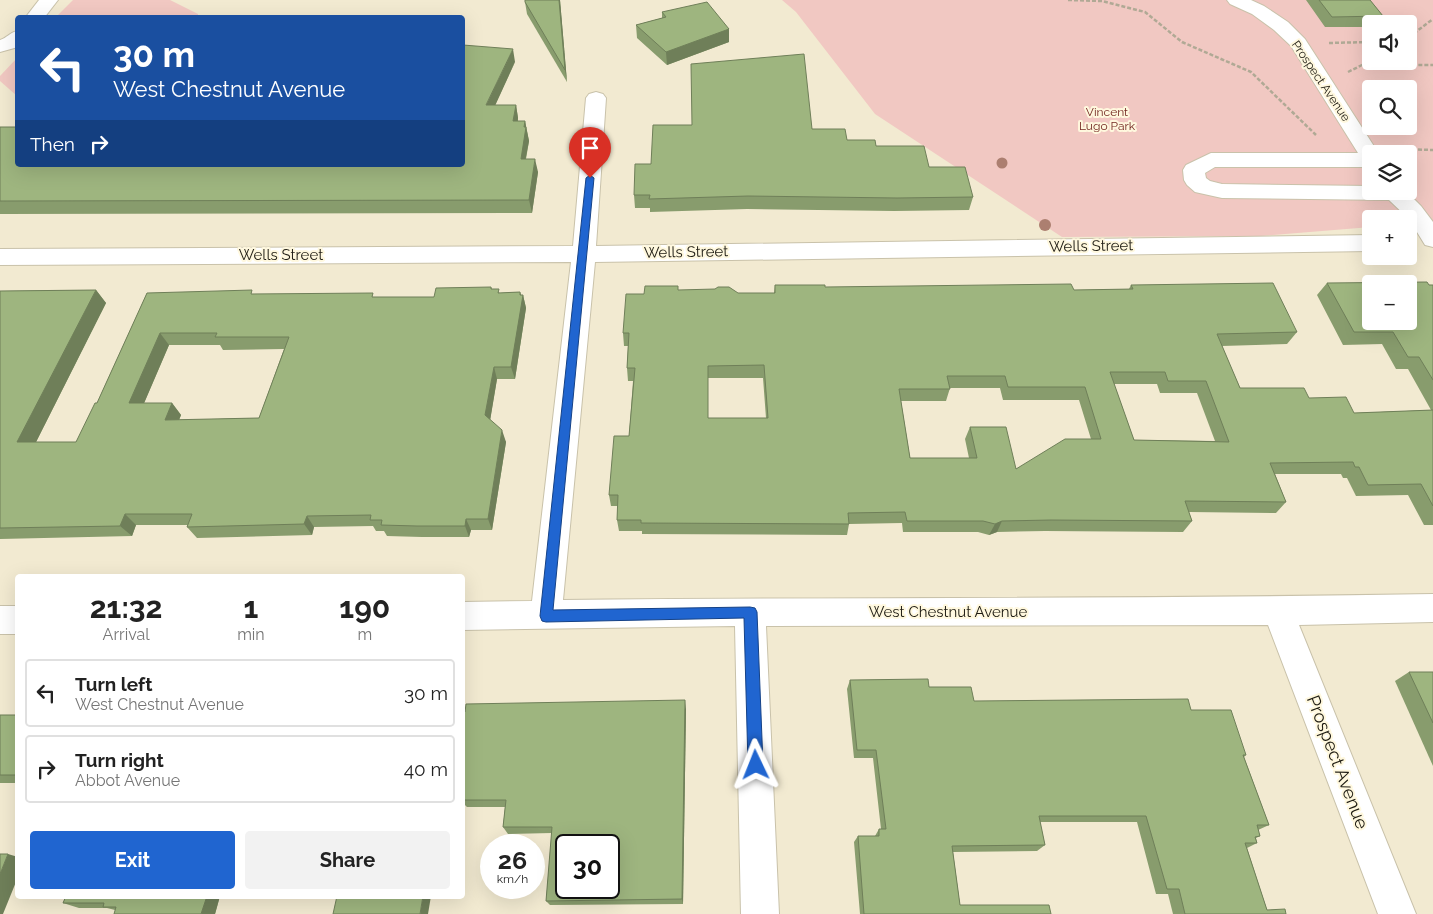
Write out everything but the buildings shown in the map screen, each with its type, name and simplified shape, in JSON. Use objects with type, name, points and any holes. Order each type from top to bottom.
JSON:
[{"type":"street","points":[[36,15],[49,0]]},
{"type":"street","name":"Prospect Avenue","points":[[1236,0],[1258,10],[1281,26],[1298,43],[1364,145]]},
{"type":"street","points":[[0,46],[12,43],[15,40]]},
{"type":"street","points":[[546,616],[584,254],[596,98]]},
{"type":"street","points":[[1362,155],[1211,160],[1194,170],[1195,180],[1202,187],[1222,190],[1362,192]]},
{"type":"street","points":[[1402,200],[1413,211],[1433,240],[1417,241]]},
{"type":"street","name":"Wells Street","points":[[0,257],[584,254],[1362,243]]},
{"type":"street","name":"West Chestnut Avenue","points":[[465,616],[750,612],[1278,611],[1433,608]]},
{"type":"street","name":"Prospect Avenue","points":[[1278,611],[1397,914]]},
{"type":"street","points":[[750,612],[760,914]]},
{"type":"street","points":[[0,620],[15,620]]},
{"type":"path","points":[[1068,0],[1102,0],[1145,12],[1182,42],[1251,72],[1317,136]]},
{"type":"path","points":[[1417,31],[1433,19]]},
{"type":"path","points":[[1298,43],[1362,42]]},
{"type":"path","points":[[1324,83],[1362,65],[1433,65]]},
{"type":"path","points":[[1417,151],[1433,150]]},
{"type":"green space","points":[[73,0],[170,0],[198,14],[198,15],[58,15]]},
{"type":"green space","name":"Vincent Lugo Park","points":[[782,0],[1433,0],[1433,226],[1417,226],[1417,210],[1362,210],[1362,228],[1261,236],[1062,237],[875,114],[796,12]]},
{"type":"green space","points":[[15,60],[15,94],[0,81],[0,76]]},
{"type":"route","points":[[590,178],[584,254],[546,616],[750,612],[756,765]]}]
